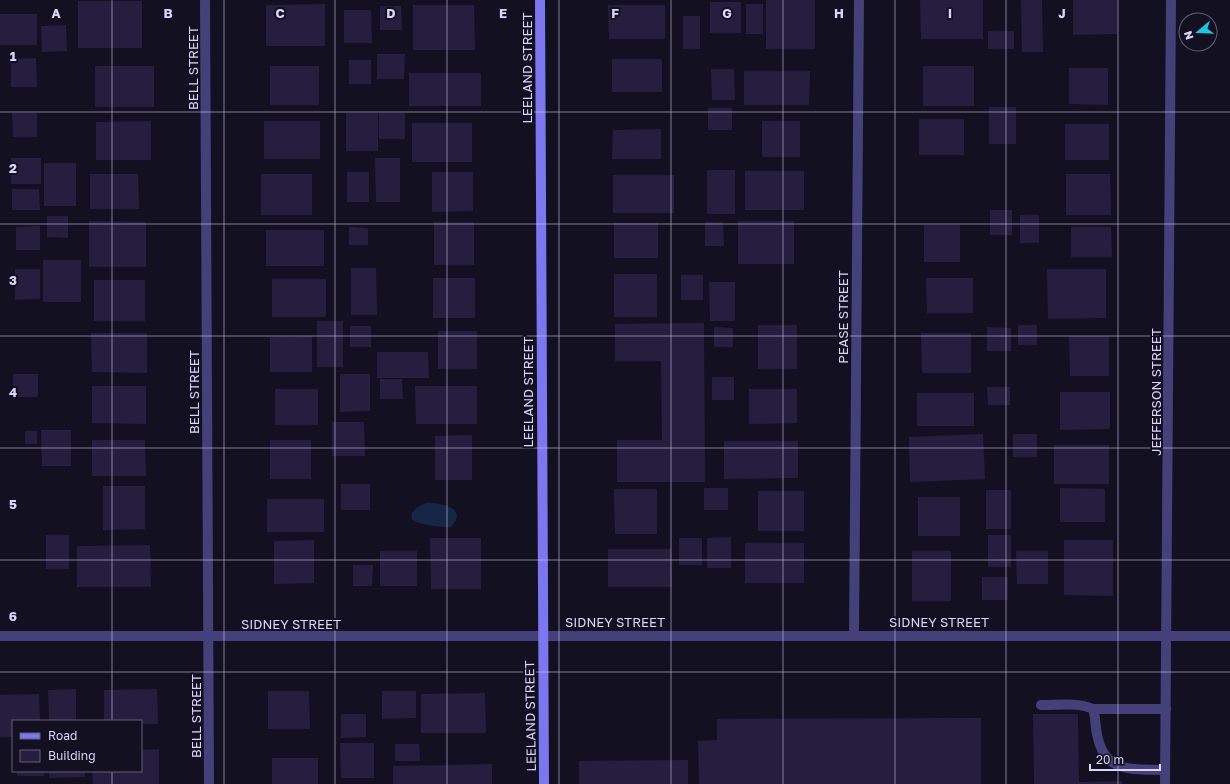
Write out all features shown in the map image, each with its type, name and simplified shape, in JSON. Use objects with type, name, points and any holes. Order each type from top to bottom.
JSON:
[{"type":"main road","name":"LEELAND STREET","points":[[540,0],[542,635],[544,784]]},
{"type":"street","name":"BELL STREET","points":[[206,0],[209,784]]},
{"type":"street","name":"PEASE STREET","points":[[854,635],[859,0]]},
{"type":"street","name":"JEFFERSON STREET","points":[[1165,784],[1171,0]]},
{"type":"street","name":"SIDNEY STREET","points":[[0,636],[1230,636]]},
{"type":"street","points":[[1041,705],[1074,705],[1085,706],[1093,709],[1166,709]]},
{"type":"street","points":[[1093,709],[1100,746],[1106,759],[1117,766],[1129,769],[1165,770]]},
{"type":"water","points":[[426,503],[445,505],[455,511],[457,515],[456,520],[451,527],[431,526],[412,520],[411,517],[413,511]]},
{"type":"building","points":[[766,0],[815,0],[815,49],[766,49]]},
{"type":"building","points":[[920,0],[983,0],[983,39],[921,39]]},
{"type":"building","points":[[1021,0],[1042,0],[1043,52],[1022,52]]},
{"type":"building","points":[[1073,0],[1117,0],[1117,34],[1073,35]]},
{"type":"building","points":[[78,1],[142,1],[142,48],[78,48]]},
{"type":"building","points":[[710,2],[741,2],[741,33],[710,33]]},
{"type":"building","points":[[325,4],[325,46],[266,46],[266,5]]},
{"type":"building","points":[[746,4],[763,4],[763,34],[746,34]]},
{"type":"building","points":[[413,5],[474,5],[475,50],[413,50]]},
{"type":"building","points":[[608,5],[665,5],[665,39],[609,39]]},
{"type":"building","points":[[380,6],[401,6],[402,30],[380,30]]},
{"type":"building","points":[[344,10],[371,10],[372,43],[344,43]]},
{"type":"building","points":[[0,14],[37,14],[37,45],[0,45]]},
{"type":"building","points":[[683,16],[700,16],[700,49],[683,49]]},
{"type":"building","points":[[66,25],[67,51],[42,52],[41,26]]},
{"type":"building","points":[[988,31],[1014,31],[1014,49],[988,49]]},
{"type":"building","points":[[377,54],[405,54],[404,79],[377,79]]},
{"type":"building","points":[[36,58],[37,87],[11,87],[11,59]]},
{"type":"building","points":[[612,59],[662,59],[662,92],[612,92]]},
{"type":"building","points":[[349,60],[371,60],[371,84],[349,84]]},
{"type":"building","points":[[95,66],[154,66],[154,107],[95,107]]},
{"type":"building","points":[[270,66],[319,66],[319,105],[270,105]]},
{"type":"building","points":[[923,66],[974,66],[974,106],[923,106]]},
{"type":"building","points":[[1069,68],[1108,68],[1108,105],[1069,104]]},
{"type":"building","points":[[711,69],[734,69],[735,100],[712,100]]},
{"type":"building","points":[[744,71],[810,71],[809,105],[744,105]]},
{"type":"building","points":[[409,73],[481,73],[481,106],[409,106]]},
{"type":"building","points":[[989,107],[1016,107],[1016,144],[989,144]]},
{"type":"building","points":[[708,108],[732,108],[732,130],[708,130]]},
{"type":"building","points":[[12,113],[37,113],[37,137],[13,137]]},
{"type":"building","points":[[346,113],[378,113],[378,151],[346,151]]},
{"type":"building","points":[[379,113],[405,113],[405,139],[379,139]]},
{"type":"building","points":[[919,119],[964,119],[964,155],[919,155]]},
{"type":"building","points":[[151,121],[151,160],[96,160],[96,122]]},
{"type":"building","points":[[264,121],[320,121],[320,159],[264,159]]},
{"type":"building","points":[[762,121],[800,121],[800,157],[762,157]]},
{"type":"building","points":[[412,123],[472,123],[472,162],[412,162]]},
{"type":"building","points":[[1065,124],[1109,124],[1109,160],[1065,160]]},
{"type":"building","points":[[661,129],[661,159],[612,159],[613,130]]},
{"type":"building","points":[[11,158],[41,158],[41,184],[11,184]]},
{"type":"building","points":[[375,158],[400,158],[400,202],[376,202]]},
{"type":"building","points":[[44,163],[76,163],[76,206],[44,206]]},
{"type":"building","points":[[707,170],[735,170],[735,214],[707,214]]},
{"type":"building","points":[[745,171],[804,171],[804,210],[745,210]]},
{"type":"building","points":[[347,172],[369,172],[369,202],[347,202]]},
{"type":"building","points":[[432,172],[473,172],[473,211],[432,212]]},
{"type":"building","points":[[90,174],[138,174],[139,209],[90,209]]},
{"type":"building","points":[[261,174],[312,174],[312,215],[261,215]]},
{"type":"building","points":[[1066,174],[1110,174],[1111,215],[1066,215]]},
{"type":"building","points":[[613,175],[674,175],[674,213],[613,213]]},
{"type":"building","points":[[12,189],[39,189],[40,210],[12,210]]},
{"type":"building","points":[[990,210],[1012,210],[1012,235],[990,235]]},
{"type":"building","points":[[1020,215],[1039,215],[1039,243],[1020,243]]},
{"type":"building","points":[[47,216],[68,216],[68,238],[47,237]]},
{"type":"building","points":[[89,221],[146,222],[146,267],[89,267]]},
{"type":"building","points":[[738,221],[794,221],[794,264],[738,264]]},
{"type":"building","points":[[434,222],[474,222],[474,265],[434,265]]},
{"type":"building","points":[[705,222],[723,222],[724,246],[705,246]]},
{"type":"building","points":[[614,223],[658,223],[658,258],[614,258]]},
{"type":"building","points":[[924,225],[960,225],[960,262],[924,262]]},
{"type":"building","points":[[40,226],[40,250],[16,250],[16,227]]},
{"type":"building","points":[[349,227],[368,228],[368,245],[349,245]]},
{"type":"building","points":[[1071,227],[1111,227],[1112,257],[1071,257]]},
{"type":"building","points":[[266,230],[324,230],[324,266],[266,266]]},
{"type":"building","points":[[43,260],[81,260],[81,302],[43,302]]},
{"type":"building","points":[[351,268],[376,268],[377,315],[351,315]]},
{"type":"building","points":[[15,269],[40,269],[40,299],[15,300]]},
{"type":"building","points":[[1047,269],[1106,269],[1106,318],[1048,319]]},
{"type":"building","points":[[614,274],[657,274],[657,317],[614,317]]},
{"type":"building","points":[[681,275],[703,275],[703,300],[681,300]]},
{"type":"building","points":[[433,278],[475,278],[475,318],[433,318]]},
{"type":"building","points":[[926,278],[973,278],[973,313],[927,313]]},
{"type":"building","points":[[272,279],[326,279],[326,317],[272,317]]},
{"type":"building","points":[[94,280],[145,280],[145,321],[94,321]]},
{"type":"building","points":[[709,282],[735,282],[735,321],[710,321]]},
{"type":"building","points":[[317,321],[343,321],[343,367],[317,367]]},
{"type":"building","points":[[704,323],[705,482],[617,482],[617,440],[662,440],[661,361],[615,361],[615,324]]},
{"type":"building","points":[[758,325],[797,325],[797,369],[758,369]]},
{"type":"building","points":[[1018,325],[1037,325],[1037,345],[1018,345]]},
{"type":"building","points":[[350,326],[371,326],[371,347],[350,347]]},
{"type":"building","points":[[714,327],[733,328],[733,347],[714,347]]},
{"type":"building","points":[[987,327],[1011,328],[1011,351],[987,351]]},
{"type":"building","points":[[438,331],[477,331],[477,369],[438,369]]},
{"type":"building","points":[[91,333],[147,333],[147,373],[92,372]]},
{"type":"building","points":[[921,333],[971,333],[971,373],[922,373]]},
{"type":"building","points":[[312,336],[312,372],[270,372],[270,337]]},
{"type":"building","points":[[1069,336],[1109,336],[1109,376],[1070,376]]},
{"type":"building","points":[[377,352],[428,352],[429,378],[377,378]]},
{"type":"building","points":[[13,374],[38,374],[38,397],[13,397]]},
{"type":"building","points":[[340,374],[370,374],[370,411],[340,412]]},
{"type":"building","points":[[712,377],[734,377],[734,400],[712,400]]},
{"type":"building","points":[[380,379],[402,379],[403,399],[380,399]]},
{"type":"building","points":[[92,386],[146,386],[146,424],[92,423]]},
{"type":"building","points":[[415,386],[477,386],[477,424],[416,424]]},
{"type":"building","points":[[987,387],[1010,387],[1010,405],[988,405]]},
{"type":"building","points":[[275,389],[318,389],[318,425],[275,425]]},
{"type":"building","points":[[749,389],[797,389],[797,423],[749,424]]},
{"type":"building","points":[[1060,392],[1110,392],[1110,429],[1060,430]]},
{"type":"building","points":[[917,393],[974,393],[974,426],[917,426]]},
{"type":"building","points":[[332,422],[364,422],[365,456],[332,456]]},
{"type":"building","points":[[41,430],[71,430],[71,466],[42,466]]},
{"type":"building","points":[[25,431],[37,431],[37,444],[25,444]]},
{"type":"building","points":[[983,434],[985,479],[910,482],[909,437]]},
{"type":"building","points":[[1013,434],[1037,434],[1037,457],[1013,457]]},
{"type":"building","points":[[472,435],[472,480],[435,480],[435,436]]},
{"type":"building","points":[[92,440],[145,440],[146,476],[92,476]]},
{"type":"building","points":[[270,440],[311,440],[311,479],[270,479]]},
{"type":"building","points":[[724,441],[798,441],[798,478],[724,479]]},
{"type":"building","points":[[1054,445],[1109,445],[1109,484],[1054,484]]},
{"type":"building","points":[[341,484],[370,484],[370,510],[341,510]]},
{"type":"building","points":[[103,486],[145,486],[145,529],[103,530]]},
{"type":"building","points":[[704,488],[728,488],[728,510],[704,510]]},
{"type":"building","points":[[1060,488],[1105,489],[1105,522],[1060,522]]},
{"type":"building","points":[[614,489],[657,489],[657,534],[615,534]]},
{"type":"building","points":[[986,490],[1011,490],[1011,529],[986,529]]},
{"type":"building","points":[[758,491],[804,491],[804,531],[758,531]]},
{"type":"building","points":[[918,497],[960,497],[960,536],[918,536]]},
{"type":"building","points":[[267,499],[324,499],[324,532],[267,532]]},
{"type":"building","points":[[46,535],[69,535],[69,569],[46,569]]},
{"type":"building","points":[[988,535],[1011,535],[1011,567],[988,567]]},
{"type":"building","points":[[731,537],[731,568],[707,568],[707,538]]},
{"type":"building","points":[[430,538],[481,538],[481,589],[431,589]]},
{"type":"building","points":[[679,538],[702,538],[702,565],[679,565]]},
{"type":"building","points":[[314,540],[314,583],[274,584],[274,541]]},
{"type":"building","points":[[1064,540],[1113,540],[1113,596],[1064,595]]},
{"type":"building","points":[[745,543],[804,543],[804,583],[745,583]]},
{"type":"building","points":[[150,545],[151,587],[77,587],[77,546]]},
{"type":"building","points":[[608,549],[671,549],[672,587],[608,587]]},
{"type":"building","points":[[380,551],[417,551],[417,586],[380,586]]},
{"type":"building","points":[[912,551],[951,551],[951,601],[912,601]]},
{"type":"building","points":[[1016,551],[1048,551],[1048,584],[1017,584]]},
{"type":"building","points":[[353,565],[373,565],[372,586],[353,586]]},
{"type":"building","points":[[982,577],[1008,577],[1008,600],[982,600]]},
{"type":"building","points":[[76,689],[76,720],[49,720],[48,690]]},
{"type":"building","points":[[157,689],[158,724],[142,724],[142,720],[104,720],[104,690]]},
{"type":"building","points":[[268,691],[309,691],[310,729],[268,729]]},
{"type":"building","points":[[382,691],[416,691],[416,718],[382,719]]},
{"type":"building","points":[[485,693],[486,733],[421,733],[421,694]]},
{"type":"building","points":[[39,694],[40,720],[12,720],[12,737],[0,737],[0,695]]},
{"type":"building","points":[[341,714],[366,714],[366,737],[341,738]]},
{"type":"building","points":[[1033,714],[1078,714],[1079,782],[1122,781],[1122,784],[1034,784]]},
{"type":"building","points":[[981,718],[981,784],[699,784],[698,741],[717,740],[717,719]]},
{"type":"building","points":[[340,743],[374,743],[374,778],[341,778]]},
{"type":"building","points":[[395,744],[419,744],[420,761],[395,761]]},
{"type":"building","points":[[159,749],[159,784],[93,784],[92,772],[142,772],[142,750]]},
{"type":"building","points":[[272,758],[318,758],[318,784],[272,784]]},
{"type":"building","points":[[688,760],[688,784],[579,784],[579,761]]},
{"type":"building","points":[[492,764],[492,784],[393,784],[393,766]]},
{"type":"building","points":[[17,772],[44,772],[44,776],[17,776]]},
{"type":"building","points":[[49,772],[85,772],[85,777],[49,778]]}]
